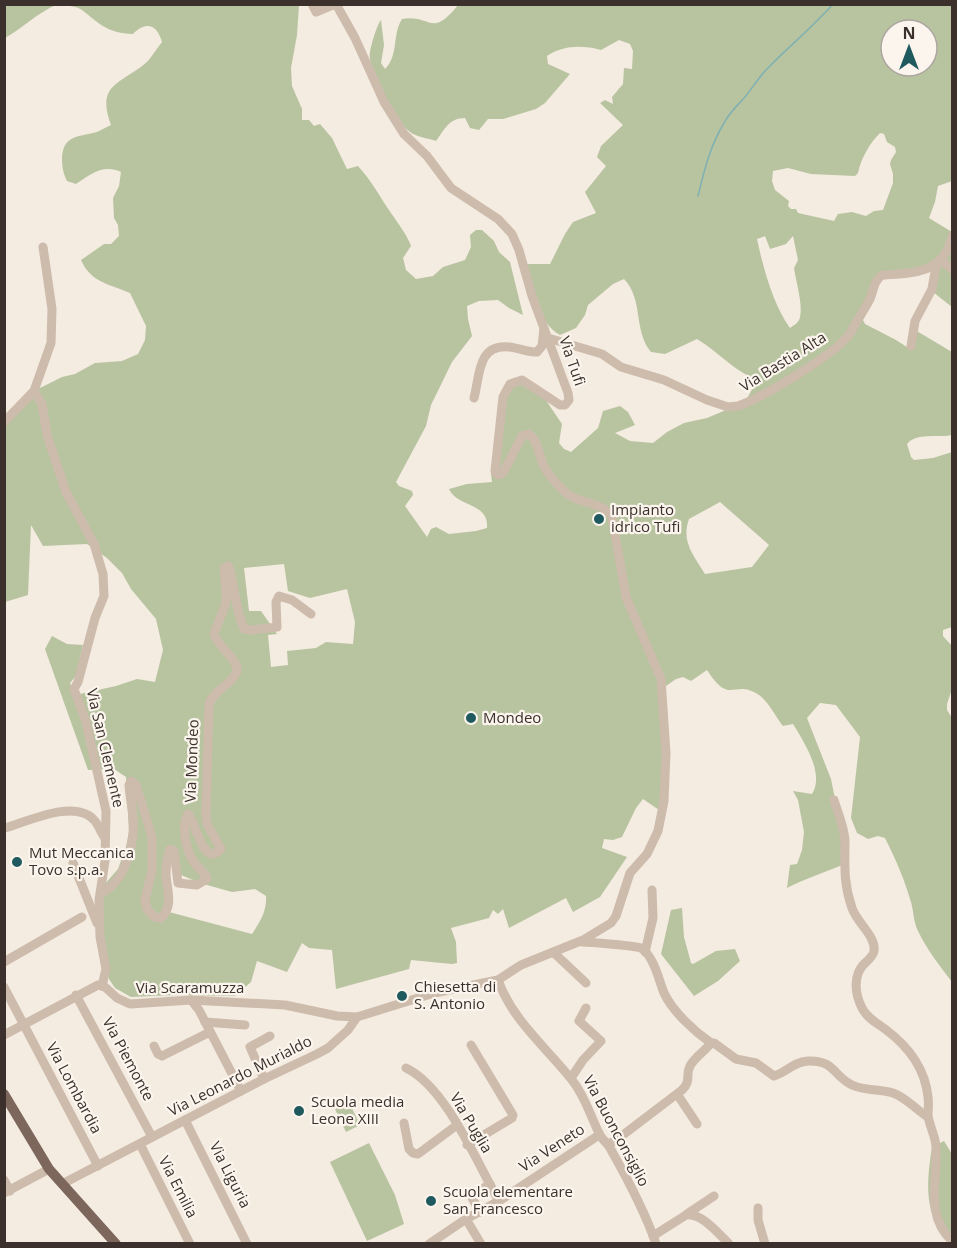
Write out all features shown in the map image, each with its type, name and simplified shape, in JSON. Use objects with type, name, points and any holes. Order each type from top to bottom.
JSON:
[{"type":"main road","points":[[4,1094],[49,1169],[116,1244]]},
{"type":"street","points":[[312,4],[316,12],[335,4]]},
{"type":"street","name":"Via Tufi","points":[[335,4],[355,38],[380,93],[404,134],[427,156],[451,188],[498,219],[512,234],[568,393],[568,402],[560,405],[522,380],[510,384],[503,398],[495,471],[498,475],[503,473],[522,436],[529,434],[534,439],[545,468],[551,477],[572,497],[606,508],[612,517],[626,597],[661,679],[666,745],[664,801],[658,831],[646,854],[630,873],[616,916],[607,926],[576,943]]},
{"type":"street","points":[[911,346],[915,321],[932,289],[937,262],[952,236]]},
{"type":"street","points":[[4,422],[34,391],[51,343],[52,318],[43,247]]},
{"type":"street","points":[[937,262],[952,268]]},
{"type":"street","name":"Via Bastia Alta","points":[[548,338],[602,354],[621,367],[664,380],[706,400],[728,407],[738,406],[814,364],[843,342],[870,299],[875,281],[882,275],[920,271],[937,262]]},
{"type":"street","points":[[474,399],[480,365],[491,351],[500,346],[506,346],[537,352],[542,346],[544,327]]},
{"type":"street","name":"Via San Clemente","points":[[34,391],[42,404],[47,435],[66,492],[94,544],[102,569],[104,596],[95,618],[78,682],[74,689],[86,722],[106,811],[99,900],[99,928],[106,969],[102,986]]},
{"type":"street","name":"Via Mondeo","points":[[101,893],[120,876],[130,850],[133,833],[129,785],[131,781],[136,785],[152,837],[152,870],[145,900],[147,909],[154,918],[161,918],[169,904],[166,872],[170,849],[174,851],[178,883],[197,885],[207,879],[206,874],[197,867],[190,855],[185,829],[185,819],[188,814],[193,820],[200,842],[206,851],[212,854],[221,849],[207,824],[206,808],[209,701],[214,693],[235,675],[237,668],[214,634],[226,603],[224,568],[228,566],[230,569],[244,629],[277,627],[276,600],[279,596],[292,600],[311,614]]},
{"type":"street","points":[[834,800],[845,839],[843,868],[851,907],[860,924],[870,934],[874,949],[872,956],[856,977],[860,1002],[862,1009],[872,1021],[903,1045],[919,1066],[927,1091],[928,1117],[936,1144],[934,1206],[942,1229],[952,1241]]},
{"type":"street","points":[[5,828],[58,812],[74,810],[83,812],[95,821],[105,839]]},
{"type":"street","points":[[73,863],[99,928]]},
{"type":"street","points":[[645,952],[653,918],[652,890]]},
{"type":"street","points":[[4,962],[82,917]]},
{"type":"street","points":[[357,1017],[434,993],[498,980],[521,965],[576,943],[633,946],[645,952],[677,1012],[711,1043],[736,1059],[760,1065],[775,1077],[798,1063],[813,1061],[828,1064],[850,1084],[897,1095],[928,1117]]},
{"type":"street","points":[[553,952],[586,983]]},
{"type":"street","name":"Via Buonconsiglio","points":[[498,980],[501,991],[515,1013],[571,1078],[583,1096],[599,1135],[608,1144],[655,1240]]},
{"type":"street","points":[[4,1035],[94,986],[102,986]]},
{"type":"street","name":"Via Scaramuzza","points":[[102,986],[117,998],[130,1004],[191,1000],[285,1005],[357,1017]]},
{"type":"street","name":"Via Lombardia","points":[[4,987],[98,1166]]},
{"type":"street","name":"Via Piemonte","points":[[76,995],[152,1137]]},
{"type":"street","points":[[191,1000],[199,1010],[241,1091]]},
{"type":"street","points":[[571,1078],[583,1060],[601,1041],[579,1021],[586,1008]]},
{"type":"street","name":"Via Leonardo Murialdo","points":[[62,1184],[264,1078],[328,1048],[348,1030],[357,1017]]},
{"type":"street","points":[[205,1022],[245,1025]]},
{"type":"street","points":[[154,1046],[158,1054],[162,1056],[210,1032]]},
{"type":"street","points":[[264,1078],[250,1047],[270,1036]]},
{"type":"street","points":[[608,1144],[688,1084],[691,1064],[711,1043]]},
{"type":"street","points":[[467,1145],[512,1118],[513,1115],[471,1045]]},
{"type":"street","name":"Via Puglia","points":[[406,1068],[417,1075],[439,1098],[500,1201]]},
{"type":"street","points":[[677,1094],[697,1124]]},
{"type":"street","name":"Via Liguria","points":[[185,1120],[248,1244]]},
{"type":"street","points":[[404,1123],[409,1149],[418,1154],[457,1125]]},
{"type":"street","name":"Via Veneto","points":[[429,1244],[466,1219],[500,1201],[599,1135]]},
{"type":"street","name":"Via Emilia","points":[[140,1144],[190,1244]]},
{"type":"street","points":[[4,1180],[7,1192],[49,1169]]},
{"type":"street","points":[[480,1212],[471,1196],[490,1184]]},
{"type":"street","points":[[655,1240],[714,1196]]},
{"type":"street","points":[[758,1208],[758,1220],[765,1244]]},
{"type":"street","points":[[687,1214],[701,1219],[729,1244]]},
{"type":"street","points":[[466,1219],[482,1244]]},
{"type":"green space","points":[[5,4],[56,5],[5,38]]},
{"type":"green space","points":[[64,5],[299,5],[291,68],[292,86],[302,109],[302,120],[309,120],[314,126],[320,124],[332,138],[347,169],[358,166],[371,183],[405,233],[411,246],[403,258],[406,270],[416,279],[433,276],[443,267],[465,260],[471,247],[470,235],[476,230],[482,230],[494,241],[499,252],[510,262],[523,315],[498,300],[479,301],[467,306],[472,336],[452,362],[431,405],[426,426],[396,482],[399,486],[412,491],[413,495],[405,506],[427,537],[431,529],[436,527],[449,534],[487,528],[483,514],[453,495],[449,489],[467,484],[492,482],[500,398],[511,381],[539,390],[562,424],[559,443],[571,452],[598,428],[603,411],[620,406],[628,412],[635,425],[615,433],[630,441],[653,443],[684,423],[707,418],[745,402],[755,384],[753,378],[697,339],[665,354],[651,352],[642,334],[634,296],[624,279],[613,284],[588,305],[585,315],[576,328],[560,335],[546,322],[537,304],[524,264],[550,264],[573,222],[596,213],[585,192],[606,166],[597,157],[601,146],[623,125],[600,103],[605,100],[613,104],[612,97],[623,84],[624,68],[632,69],[633,51],[630,44],[619,40],[601,50],[573,47],[553,52],[547,56],[548,64],[570,74],[545,103],[536,109],[503,119],[488,119],[479,130],[470,128],[465,118],[460,118],[448,125],[436,141],[410,132],[391,108],[380,87],[370,56],[373,39],[381,20],[384,45],[381,63],[385,69],[392,57],[402,19],[412,18],[436,23],[442,21],[458,5],[952,5],[952,181],[938,186],[929,218],[952,232],[952,307],[933,292],[937,269],[882,275],[860,322],[863,320],[865,324],[910,349],[915,330],[952,352],[952,435],[916,438],[907,444],[914,460],[933,458],[952,452],[952,627],[943,630],[943,636],[952,646],[952,689],[947,710],[952,718],[952,982],[918,931],[905,883],[885,838],[878,836],[868,839],[857,833],[851,818],[860,737],[836,705],[820,703],[807,718],[831,779],[843,839],[842,865],[787,888],[790,865],[797,864],[802,850],[804,832],[798,800],[793,791],[812,794],[816,777],[812,758],[793,724],[783,726],[759,695],[743,689],[727,690],[715,681],[707,670],[691,681],[683,677],[666,686],[665,683],[665,735],[659,810],[643,799],[622,837],[613,840],[604,839],[602,848],[627,857],[600,897],[573,912],[566,898],[509,928],[503,909],[498,914],[493,910],[489,918],[451,928],[456,942],[457,963],[411,960],[409,969],[336,989],[332,950],[309,948],[302,943],[287,972],[257,961],[251,982],[235,996],[131,997],[115,988],[109,979],[99,923],[105,884],[118,869],[129,832],[126,777],[114,769],[88,770],[45,649],[52,636],[67,644],[83,645],[76,676],[70,683],[75,695],[137,679],[155,682],[163,650],[156,619],[131,589],[122,573],[107,558],[87,544],[43,546],[31,525],[28,595],[5,602],[5,420],[38,389],[95,363],[122,361],[138,354],[145,340],[146,326],[130,293],[108,285],[90,274],[81,260],[104,244],[111,244],[119,236],[118,225],[114,218],[113,198],[119,186],[121,172],[103,170],[76,184],[67,181],[62,157],[69,140],[97,132],[111,125],[107,111],[109,92],[121,80],[148,61],[162,42],[157,31],[150,26],[142,27],[133,34],[117,32],[74,7]],"holes":[[[880,133],[884,134],[887,142],[895,147],[896,152],[890,164],[893,183],[883,210],[874,211],[866,216],[852,212],[838,214],[834,221],[798,213],[796,209],[791,209],[788,206],[789,201],[775,190],[772,181],[773,171],[788,168],[811,174],[855,176],[864,156]],[[765,236],[770,249],[786,244],[793,236],[798,260],[794,268],[801,312],[799,321],[790,328],[774,297],[757,239]],[[720,502],[769,545],[752,567],[705,574],[687,541],[687,527],[689,519]],[[284,564],[288,591],[310,598],[347,589],[355,622],[353,644],[326,642],[316,648],[287,651],[288,665],[271,667],[268,635],[277,634],[261,611],[249,611],[244,568]],[[169,860],[181,875],[200,883],[232,892],[255,889],[266,896],[264,911],[252,934],[169,912]]]},
{"type":"green space","points":[[682,908],[684,937],[691,963],[716,951],[735,949],[740,961],[718,981],[694,996],[661,954],[671,910]]},
{"type":"green space","points":[[348,1100],[360,1125],[346,1132],[334,1107]]},
{"type":"green space","points":[[944,1141],[952,1154],[952,1242],[935,1219],[928,1193],[932,1147]]},
{"type":"green space","points":[[369,1143],[395,1195],[404,1224],[367,1241],[330,1162]]},
{"type":"waterway","points":[[698,196],[711,150],[728,116],[764,72],[833,4]]},
{"type":"place","name":"Impianto idrico Tufi","points":[[599,519]]},
{"type":"place","name":"Mondeo","points":[[471,718]]},
{"type":"place","name":"Mut Meccanica Tovo s.p.a.","points":[[17,862]]},
{"type":"place","name":"Chiesetta di S. Antonio","points":[[402,996]]},
{"type":"place","name":"Scuola media Leone XIII","points":[[299,1111]]},
{"type":"place","name":"Scuola elementare San Francesco","points":[[431,1201]]}]
